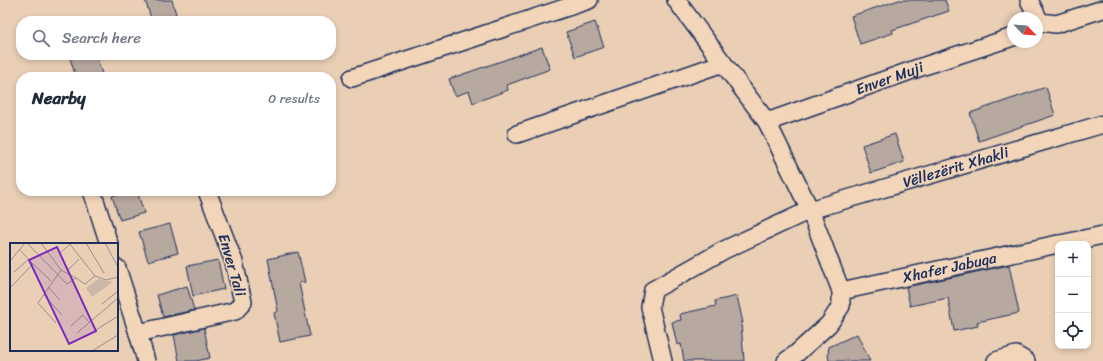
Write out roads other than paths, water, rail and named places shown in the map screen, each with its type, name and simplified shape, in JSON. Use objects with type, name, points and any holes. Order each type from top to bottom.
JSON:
[{"type":"street","points":[[352,78],[589,0]]},
{"type":"street","points":[[676,0],[767,122],[810,210],[841,291],[840,306],[829,324],[795,358]]},
{"type":"street","points":[[1029,0],[1034,12]]},
{"type":"street","points":[[1043,23],[1056,24],[1103,9]]},
{"type":"street","name":"Enver Muji","points":[[767,122],[921,67],[1007,39]]},
{"type":"street","points":[[517,134],[723,63]]},
{"type":"street","name":"Vëllezërit Xhakli","points":[[663,361],[650,307],[654,290],[724,250],[810,210],[1103,124]]},
{"type":"street","points":[[94,196],[109,243]]},
{"type":"street","name":"Enver Tali","points":[[138,333],[235,311],[243,302],[234,262],[209,196]]},
{"type":"street","name":"Xhafer Jabuqa","points":[[1074,241],[1103,235]]},
{"type":"street","name":"Xhafer Jabuqa","points":[[841,291],[1055,245]]},
{"type":"street","points":[[118,271],[146,361]]},
{"type":"street","points":[[996,361],[1016,355],[1026,361]]}]
